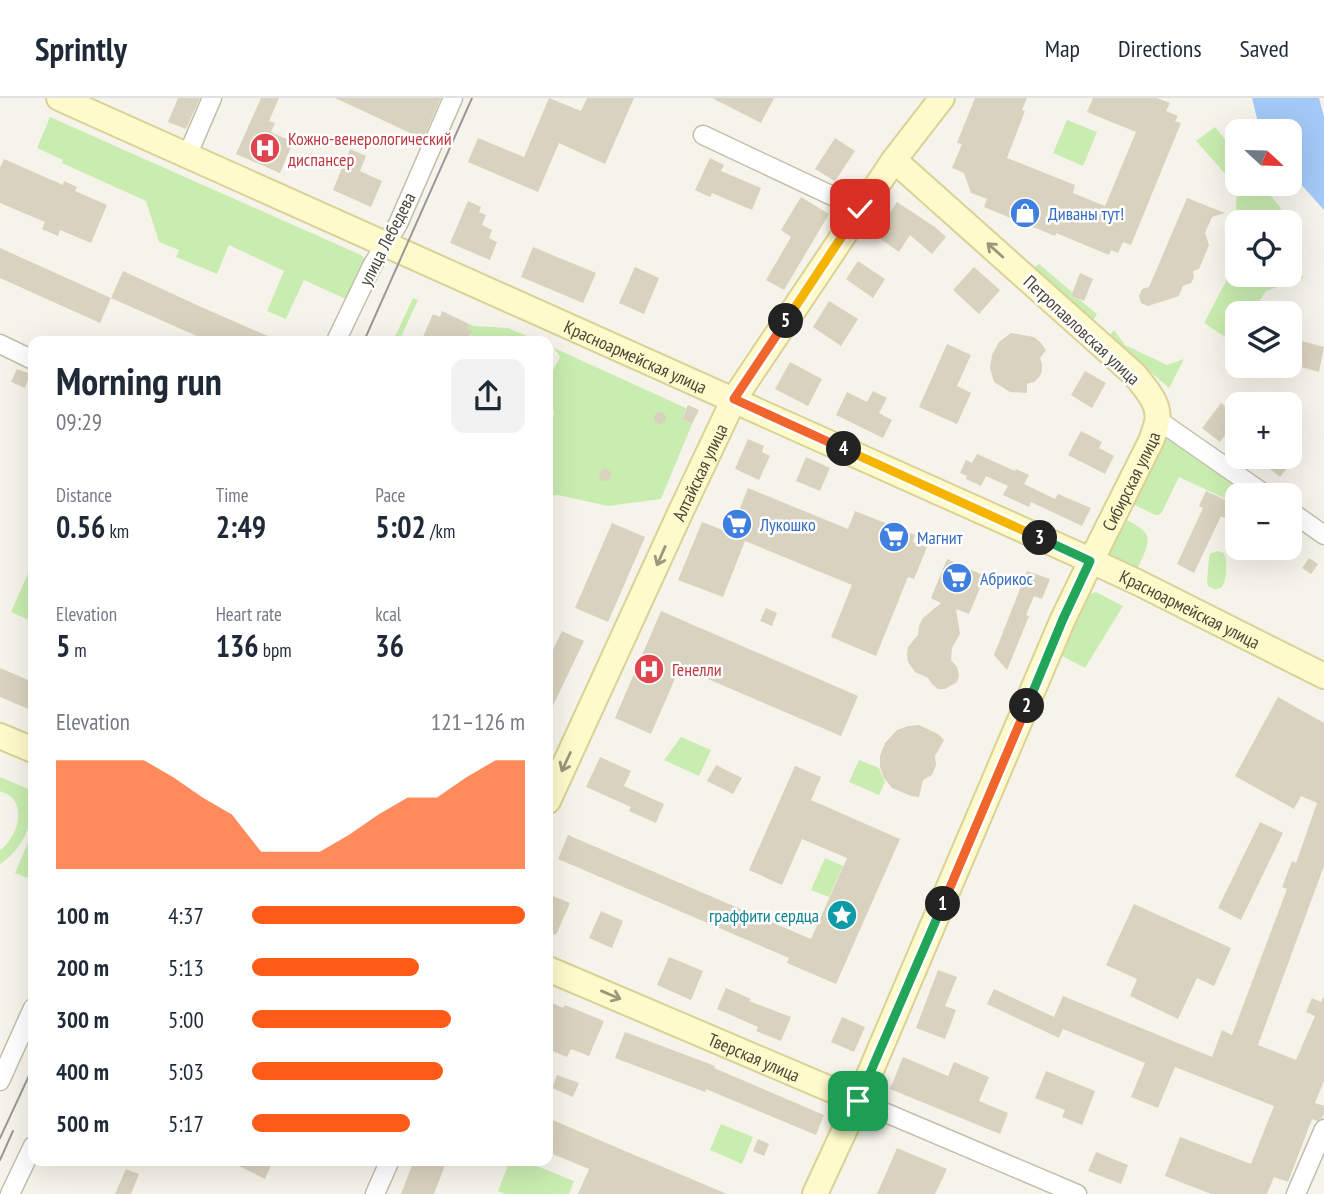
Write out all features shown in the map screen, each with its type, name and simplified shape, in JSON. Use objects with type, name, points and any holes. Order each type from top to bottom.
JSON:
[{"type":"main road","name":"Красноармейская улица","points":[[59,98],[1137,582],[1324,676]]},
{"type":"main road","name":"Алтайская улица","points":[[553,790],[734,399],[860,209],[942,98]]},
{"type":"main road","name":"Петропавловская улица","points":[[894,160],[1135,375],[1151,395],[1158,420]]},
{"type":"main road","name":"Сибирская улица","points":[[815,1194],[858,1101],[1063,619],[1152,439],[1158,420]]},
{"type":"main road","points":[[0,736],[28,748]]},
{"type":"main road","name":"Тверская улица","points":[[553,971],[858,1101]]},
{"type":"street","points":[[187,156],[212,98]]},
{"type":"street","name":"улица Лебедева","points":[[338,336],[373,264],[398,224],[453,98]]},
{"type":"street","points":[[703,135],[860,209]]},
{"type":"street","points":[[0,344],[28,358]]},
{"type":"street","points":[[1158,420],[1249,483]]},
{"type":"street","points":[[1302,520],[1324,535]]},
{"type":"street","points":[[0,1081],[28,1019]]},
{"type":"street","name":"Тверская улица","points":[[858,1101],[1077,1194]]},
{"type":"street","points":[[1296,1194],[1324,1129]]},
{"type":"street","points":[[10,1194],[28,1156]]},
{"type":"street","points":[[375,1194],[387,1166]]},
{"type":"green space","points":[[50,117],[361,255],[366,260],[348,300],[304,280],[286,319],[267,311],[284,271],[229,245],[217,274],[176,257],[179,250],[159,242],[146,201],[62,163],[63,160],[37,148]]},
{"type":"green space","points":[[1067,120],[1097,132],[1083,166],[1053,153]]},
{"type":"green space","points":[[1215,127],[1225,139],[1225,174],[1196,141]]},
{"type":"green space","points":[[1237,196],[1271,196],[1281,210],[1236,210]]},
{"type":"green space","points":[[1039,264],[1072,292],[1071,296],[1097,314],[1092,322],[1032,269]]},
{"type":"green space","points":[[1225,283],[1225,287],[1277,287],[1266,291],[1259,301],[1225,301],[1225,337],[1204,323]]},
{"type":"green space","points":[[413,298],[418,300],[401,336],[395,336]]},
{"type":"green space","points":[[469,324],[508,328],[527,336],[473,336],[467,329]]},
{"type":"green space","points":[[1114,330],[1125,345],[1167,365],[1184,359],[1169,388],[1109,336]]},
{"type":"green space","points":[[554,348],[686,408],[682,419],[692,424],[661,499],[608,506],[553,496],[553,370],[560,357]]},
{"type":"green space","points":[[1165,433],[1237,483],[1225,483],[1225,498],[1179,477],[1159,515],[1131,503]]},
{"type":"green space","points":[[1123,518],[1141,528],[1148,538],[1146,550],[1137,569],[1109,554],[1108,550]]},
{"type":"green space","points":[[1217,551],[1224,553],[1226,561],[1223,586],[1214,589],[1208,586],[1207,582],[1210,554]]},
{"type":"green space","points":[[28,573],[28,620],[11,612]]},
{"type":"green space","points":[[1096,592],[1123,606],[1085,668],[1062,656],[1087,599]]},
{"type":"green space","points":[[681,737],[711,750],[699,776],[664,760]]},
{"type":"green space","points":[[859,760],[879,768],[885,782],[879,795],[849,782]]},
{"type":"green space","points":[[0,777],[28,789],[28,829],[14,853],[0,864],[0,850],[14,832],[18,809],[9,795],[0,791]]},
{"type":"green space","points":[[28,843],[28,878],[15,873]]},
{"type":"green space","points":[[825,858],[843,866],[829,897],[811,890]]},
{"type":"green space","points":[[721,1124],[753,1137],[742,1164],[710,1150]]},
{"type":"green space","points":[[508,1166],[537,1166],[574,1181],[569,1194],[505,1194],[498,1191]]},
{"type":"water","points":[[1252,98],[1319,98],[1324,117],[1324,210],[1302,185],[1302,119],[1257,119]]},
{"type":"building","points":[[178,98],[200,98],[186,129],[168,122]]},
{"type":"building","name":"Кожно-венерологический диспансер","points":[[261,98],[279,98],[269,121],[275,123],[271,132],[293,142],[280,173],[236,154]]},
{"type":"building","points":[[335,98],[441,98],[423,139]]},
{"type":"building","points":[[549,98],[581,111],[587,98],[634,98],[605,164],[559,143],[538,192],[468,162],[478,138],[524,157]]},
{"type":"building","points":[[712,98],[774,98],[761,123]]},
{"type":"building","points":[[975,98],[1027,98],[1022,110],[1025,111],[1007,158],[1075,185],[1073,193],[1105,206],[1136,132],[1087,112],[1093,98],[1157,98],[1170,103],[1166,111],[1178,116],[1175,121],[1181,123],[1131,245],[1123,242],[1118,253],[1111,250],[1109,255],[984,207],[987,199],[971,193],[964,173],[952,168],[962,144],[957,143]]},
{"type":"building","points":[[835,138],[855,151],[835,181],[815,169]]},
{"type":"building","name":"Кожно-венерологический диспансер","points":[[350,149],[366,156],[360,171],[382,181],[371,207],[333,190]]},
{"type":"building","points":[[710,158],[724,165],[721,171],[761,188],[752,210],[712,193],[710,197],[695,190]]},
{"type":"building","points":[[4,159],[63,185],[64,181],[77,187],[75,191],[107,205],[91,243],[60,230],[58,236],[42,229],[45,222],[0,203],[0,168]]},
{"type":"building","points":[[801,197],[829,214],[784,290],[766,280],[791,237],[781,230]]},
{"type":"building","points":[[1187,198],[1225,213],[1212,217],[1205,233],[1209,245],[1199,269],[1193,271],[1191,283],[1183,286],[1179,296],[1148,306],[1141,303],[1139,296],[1142,289],[1149,287]]},
{"type":"building","points":[[468,201],[481,207],[479,212],[486,215],[482,225],[492,230],[489,238],[497,242],[490,260],[450,243]]},
{"type":"building","points":[[897,202],[946,237],[932,254],[910,235],[899,252],[875,235]]},
{"type":"building","points":[[533,247],[596,273],[583,303],[521,277]]},
{"type":"building","points":[[0,248],[111,298],[100,323],[0,278]]},
{"type":"building","points":[[858,261],[885,279],[873,298],[846,279]]},
{"type":"building","points":[[635,267],[659,278],[644,314],[619,303]]},
{"type":"building","points":[[974,267],[1000,290],[979,314],[953,290]]},
{"type":"building","points":[[123,271],[268,336],[197,336],[111,298]]},
{"type":"building","points":[[1080,273],[1093,279],[1084,301],[1071,296]]},
{"type":"building","points":[[829,301],[858,319],[841,346],[813,327]]},
{"type":"building","points":[[442,311],[469,324],[467,329],[472,331],[470,336],[423,336],[433,314],[440,317]]},
{"type":"building","points":[[1011,333],[1034,337],[1046,350],[1040,358],[1040,376],[1027,384],[1027,393],[1010,392],[994,382],[990,368],[992,355],[999,342]]},
{"type":"building","points":[[1302,341],[1324,347],[1319,372],[1302,367]]},
{"type":"building","points":[[947,344],[971,355],[957,386],[971,393],[957,424],[919,407]]},
{"type":"building","points":[[790,362],[822,379],[808,406],[775,389]]},
{"type":"building","points":[[17,369],[28,373],[25,388],[11,382]]},
{"type":"building","points":[[1085,371],[1106,383],[1092,408],[1071,395]]},
{"type":"building","points":[[873,391],[887,398],[879,413],[892,420],[883,438],[836,415],[847,392],[867,402]]},
{"type":"building","points":[[1221,403],[1225,406],[1225,435],[1220,442],[1202,428]]},
{"type":"building","points":[[688,405],[699,410],[692,424],[682,419]]},
{"type":"building","points":[[660,412],[666,418],[660,424],[654,418]]},
{"type":"building","points":[[1081,431],[1102,442],[1099,448],[1114,456],[1105,474],[1068,455]]},
{"type":"building","points":[[748,439],[764,446],[762,452],[770,456],[759,480],[735,469]]},
{"type":"building","points":[[977,454],[1029,475],[1024,484],[1055,499],[1058,494],[1091,508],[1082,526],[1031,502],[1029,507],[1003,495],[1008,486],[986,476],[981,486],[966,479],[967,476],[960,473],[966,460],[972,463]]},
{"type":"building","points":[[806,457],[830,468],[820,491],[796,481]]},
{"type":"building","points":[[605,469],[611,475],[605,481],[599,475]]},
{"type":"building","points":[[1270,469],[1286,469],[1280,477]]},
{"type":"building","points":[[748,488],[848,529],[855,511],[915,535],[913,542],[927,547],[914,579],[908,577],[876,656],[831,637],[852,585],[745,541],[723,597],[678,580],[702,522],[730,533]]},
{"type":"building","points":[[1206,491],[1225,500],[1225,518],[1221,516],[1194,573],[1177,564],[1203,508],[1199,506]]},
{"type":"building","points":[[612,523],[645,537],[608,622],[575,608]]},
{"type":"building","points":[[1309,558],[1318,564],[1311,574],[1302,568]]},
{"type":"building","points":[[947,559],[985,576],[969,614],[956,609],[960,634],[952,648],[951,660],[957,667],[957,682],[945,689],[938,689],[928,678],[915,672],[907,655],[908,647],[918,635],[923,618],[941,603],[931,598]]},
{"type":"building","points":[[1027,571],[1050,579],[1042,599],[1034,596],[1026,615],[1029,616],[1007,670],[994,655]]},
{"type":"building","points":[[766,608],[777,613],[772,626],[760,621]]},
{"type":"building","points":[[661,611],[858,696],[841,736],[680,667],[651,734],[615,718]]},
{"type":"building","points":[[562,631],[584,641],[553,706],[553,650]]},
{"type":"building","points":[[0,668],[28,680],[28,709],[0,697]]},
{"type":"building","points":[[1278,697],[1324,723],[1324,866],[1258,1045],[1296,1060],[1315,1016],[1306,1012],[1312,998],[1321,1002],[1324,996],[1324,1081],[1315,1103],[1324,1106],[1324,1113],[1317,1121],[1312,1119],[1288,1182],[1274,1177],[1267,1194],[1211,1194],[1165,1176],[1180,1137],[1251,1164],[1274,1106],[1175,1067],[1158,1108],[1131,1097],[1145,1063],[1063,1029],[1059,1038],[987,1004],[994,989],[1054,1017],[1063,996],[1212,1057],[1222,1030],[1232,1035],[1287,889],[1282,887],[1292,861],[1296,863],[1317,803],[1301,796],[1294,809],[1235,776]]},
{"type":"building","points":[[919,725],[944,740],[935,756],[936,765],[932,775],[923,780],[919,797],[892,788],[884,778],[880,756],[885,743],[897,730]]},
{"type":"building","points":[[600,757],[631,771],[624,786],[664,804],[656,823],[629,811],[631,807],[586,787]]},
{"type":"building","points":[[716,765],[742,778],[733,794],[707,781]]},
{"type":"building","points":[[795,766],[821,777],[811,800],[900,839],[836,984],[787,963],[789,958],[558,859],[568,835],[811,939],[847,858],[802,839],[782,885],[749,870]]},
{"type":"building","points":[[1260,822],[1283,833],[1241,920],[1218,908]]},
{"type":"building","points":[[553,896],[570,903],[556,935],[553,934]]},
{"type":"building","points":[[1134,904],[1231,948],[1214,986],[1197,978],[1178,1019],[1130,996],[1137,979],[1106,965]]},
{"type":"building","points":[[601,911],[623,921],[612,948],[589,938]]},
{"type":"building","points":[[669,957],[703,971],[691,1000],[657,985]]},
{"type":"building","points":[[938,970],[957,977],[945,1006],[956,1010],[945,1039],[916,1028]]},
{"type":"building","points":[[726,988],[751,999],[749,1001],[791,1017],[781,1041],[756,1031],[758,1027],[717,1009]]},
{"type":"building","points":[[553,1003],[563,1008],[565,1005],[604,1021],[589,1056],[571,1049],[567,1057],[553,1051]]},
{"type":"building","points":[[842,1017],[865,1027],[854,1052],[831,1042]]},
{"type":"building","points":[[625,1032],[715,1066],[714,1068],[824,1115],[816,1135],[706,1089],[705,1092],[615,1058]]},
{"type":"building","points":[[903,1057],[948,1076],[954,1062],[989,1077],[979,1101],[1008,1113],[1000,1134],[890,1089]]},
{"type":"building","points":[[1046,1071],[1095,1091],[1082,1125],[1062,1117],[1065,1110],[1035,1098]]},
{"type":"building","points":[[557,1075],[579,1083],[573,1097],[553,1088]]},
{"type":"building","points":[[553,1120],[727,1194],[578,1194],[589,1169],[553,1154]]},
{"type":"building","points":[[758,1139],[769,1144],[764,1156],[753,1151]]},
{"type":"building","points":[[897,1148],[947,1169],[935,1194],[877,1194]]},
{"type":"building","points":[[1096,1152],[1128,1165],[1121,1184],[1088,1171]]},
{"type":"building","points":[[239,1166],[270,1166],[265,1179]]},
{"type":"building","points":[[412,1166],[445,1166],[434,1194],[401,1194]]},
{"type":"building","points":[[126,1169],[139,1174],[131,1194],[115,1194]]},
{"type":"tram line","points":[[366,336],[472,98]]},
{"type":"tram line","points":[[0,1138],[28,1078]]},
{"type":"tram line","points":[[0,1160],[13,1131]]},
{"type":"place","name":"Кожно-венерологический диспансер","points":[[265,148]]},
{"type":"place","name":"Диваны тут!","points":[[1025,213]]},
{"type":"place","name":"Лукошко","points":[[737,524]]},
{"type":"place","name":"Магнит","points":[[894,537]]},
{"type":"place","name":"Абрикос","points":[[957,578]]},
{"type":"place","name":"Генелли","points":[[649,669]]},
{"type":"place","name":"граффити сердца","points":[[842,915]]},
{"type":"route","points":[[858,1101],[1090,561],[734,399],[860,209]]}]
